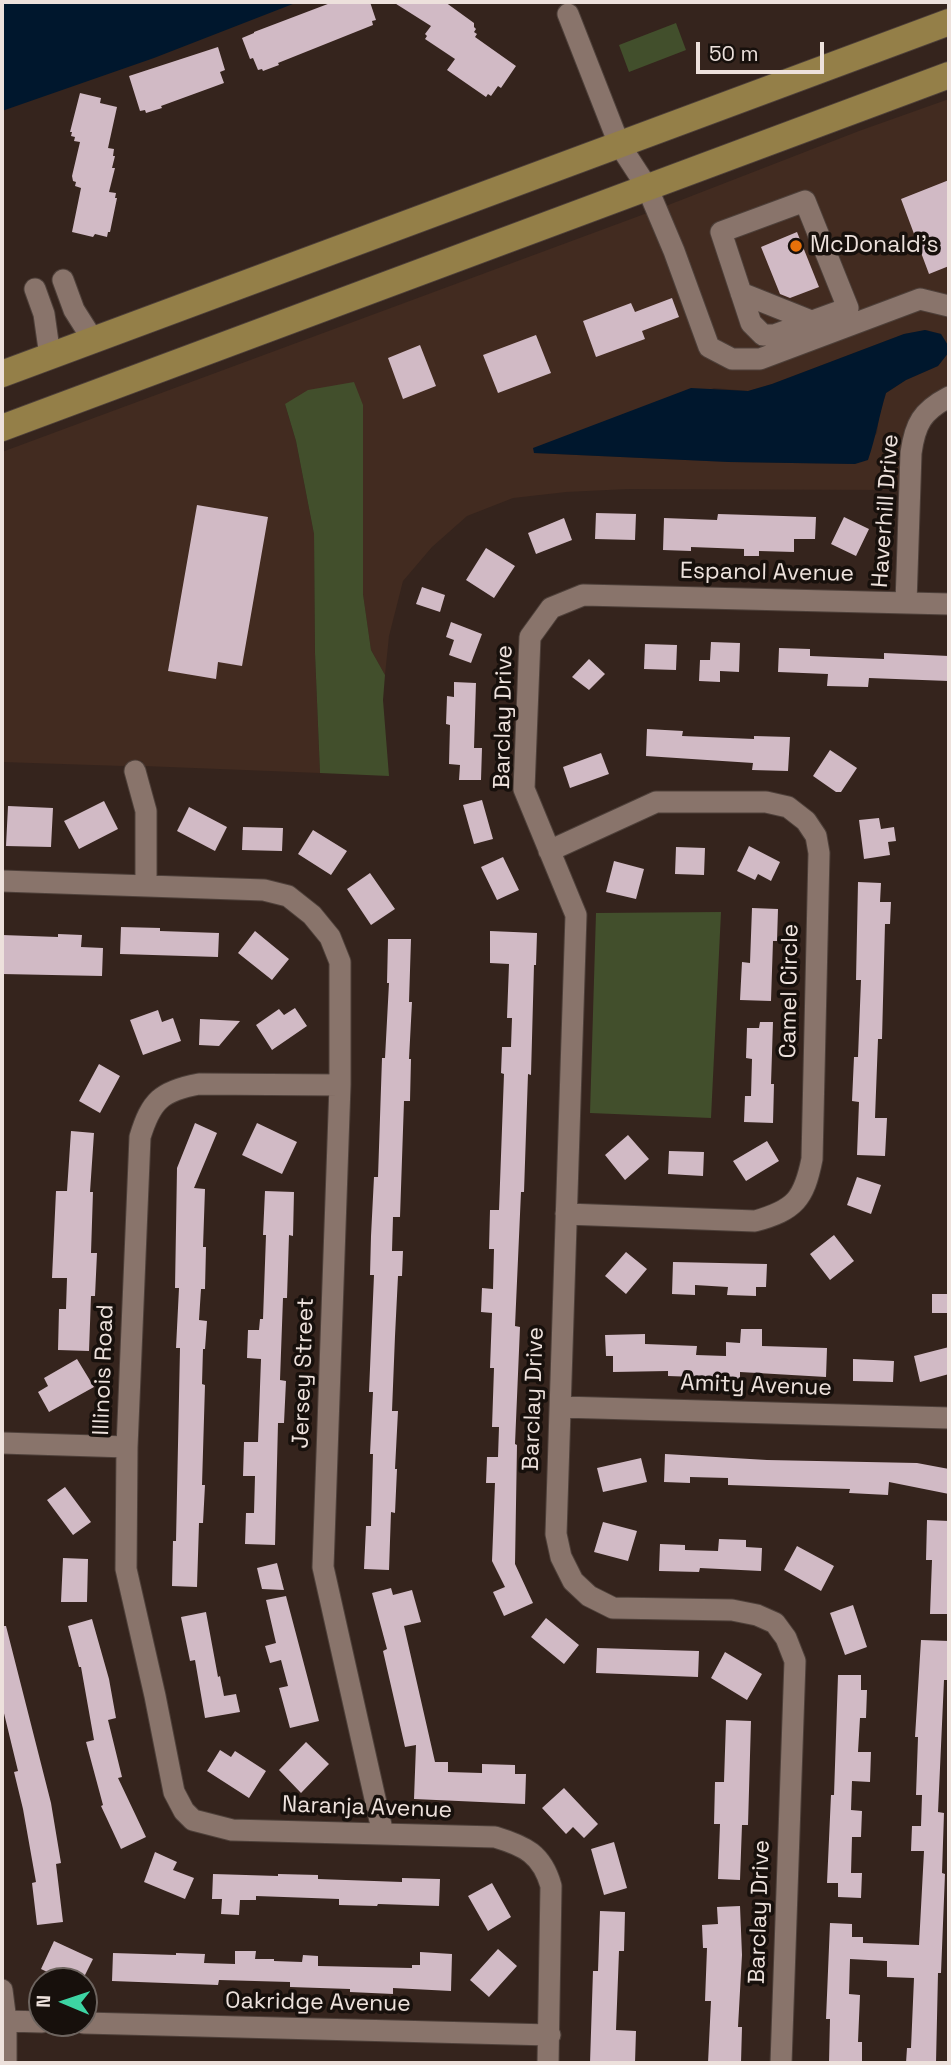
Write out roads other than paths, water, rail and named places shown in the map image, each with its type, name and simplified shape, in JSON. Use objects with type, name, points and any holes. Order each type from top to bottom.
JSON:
[{"type":"main road","points":[[2,374],[949,22]]},
{"type":"main road","points":[[2,428],[949,75]]},
{"type":"street","points":[[568,14],[619,144],[647,187],[674,251],[709,348],[732,359],[760,359],[771,345],[774,335],[848,308],[805,201],[721,232],[751,323],[771,345]]},
{"type":"street","points":[[63,280],[74,310],[93,340]]},
{"type":"street","points":[[34,289],[44,314],[50,356]]},
{"type":"street","points":[[741,293],[811,321]]},
{"type":"street","points":[[771,345],[920,299],[949,306]]},
{"type":"street","name":"Haverhill Drive","points":[[906,603],[914,431],[922,416],[949,397]]},
{"type":"street","name":"Espanol Avenue","points":[[583,595],[949,604]]},
{"type":"street","name":"Barclay Drive","points":[[583,595],[551,608],[530,637],[524,789],[576,915],[556,1534],[561,1557],[573,1581],[589,1596],[613,1608],[732,1610],[757,1615],[775,1623],[786,1638],[795,1661],[781,2063]]},
{"type":"street","points":[[135,771],[146,811],[146,885]]},
{"type":"street","name":"Camel Circle","points":[[548,851],[656,802],[766,802],[788,807],[806,821],[816,836],[819,853],[812,1159],[807,1183],[795,1203],[776,1215],[755,1221],[566,1214]]},
{"type":"street","name":"Jersey Street","points":[[2,881],[264,890],[288,896],[312,915],[330,937],[340,962],[340,1085],[323,1567],[383,1834]]},
{"type":"street","name":"Illinois Road","points":[[193,1820],[184,1811],[174,1792],[155,1696],[128,1585],[125,1550],[140,1137],[147,1115],[161,1097],[180,1087],[199,1084],[340,1085]]},
{"type":"street","name":"Amity Avenue","points":[[561,1407],[949,1418]]},
{"type":"street","points":[[2,1443],[127,1447]]},
{"type":"street","name":"Naranja Avenue","points":[[193,1820],[232,1830],[495,1837],[516,1844],[537,1857],[547,1871],[551,1885],[550,2035]]},
{"type":"street","points":[[2,1990],[6,2021],[6,2063]]},
{"type":"street","points":[[6,2021],[28,2022]]},
{"type":"street","name":"Oakridge Avenue","points":[[98,2023],[550,2035]]},
{"type":"street","points":[[548,2063],[550,2035]]},
{"type":"water","points":[[2,2],[298,2],[154,58],[2,111]]},
{"type":"water","points":[[925,330],[941,334],[949,352],[938,366],[906,380],[886,393],[868,460],[855,464],[729,462],[534,453],[533,448],[691,388],[748,391],[904,334]]},
{"type":"place","name":"McDonald's","points":[[796,246]]}]
